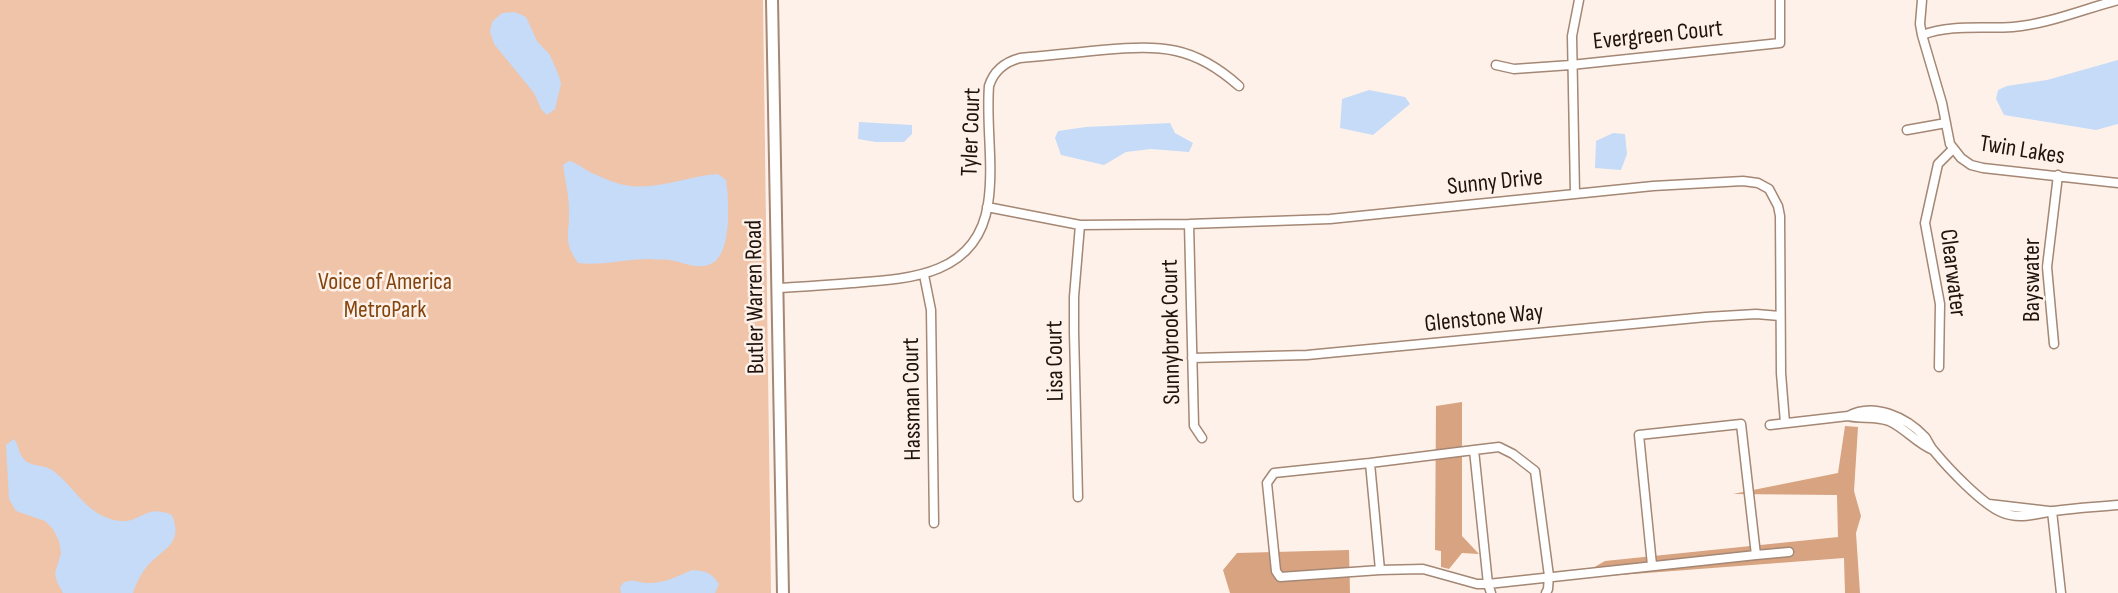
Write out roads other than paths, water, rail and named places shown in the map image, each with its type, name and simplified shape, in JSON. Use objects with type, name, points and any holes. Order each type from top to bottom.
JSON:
[{"type":"main road","name":"Butler Warren Road","points":[[772,0],[783,593]]},
{"type":"street","points":[[1576,194],[1571,65],[1572,36],[1578,0]]},
{"type":"street","name":"Evergreen Court","points":[[1496,65],[1514,69],[1571,65],[1780,43],[1780,0]]},
{"type":"street","name":"Twin Lakes","points":[[1922,0],[1922,35],[1953,149],[1961,158],[1977,167],[2118,183]]},
{"type":"street","points":[[1922,35],[1944,29],[2031,24],[2118,0]]},
{"type":"street","name":"Tyler Court","points":[[777,288],[924,275],[948,264],[966,249],[979,230],[987,207],[989,86],[996,71],[1010,61],[1130,47],[1164,47],[1207,62],[1239,86]]},
{"type":"street","points":[[1907,130],[1946,123]]},
{"type":"street","name":"Clearwater","points":[[1939,367],[1940,304],[1925,223],[1938,164],[1953,149]]},
{"type":"street","name":"Bayswater","points":[[2053,344],[2047,267],[2058,175]]},
{"type":"street","name":"Sunny Drive","points":[[987,207],[1080,225],[1189,224],[1330,219],[1576,194],[1720,182],[1758,183],[1769,189],[1780,216],[1781,373],[1785,423]]},
{"type":"street","name":"Sunnybrook Court","points":[[1189,224],[1194,426],[1202,438]]},
{"type":"street","name":"Lisa Court","points":[[1078,497],[1074,308],[1080,225]]},
{"type":"street","name":"Hassman Court","points":[[924,275],[931,310],[934,523]]},
{"type":"street","name":"Glenstone Way","points":[[1192,358],[1307,355],[1706,317],[1756,314],[1780,316]]},
{"type":"street","points":[[1770,425],[1848,416],[1859,410],[1876,410],[1892,414],[1908,423],[1972,490],[1999,512],[2035,516],[2052,511],[2118,505]]},
{"type":"street","points":[[1652,565],[1639,435],[1741,424],[1756,555]]},
{"type":"street","points":[[1546,593],[1549,576],[1535,471],[1499,447],[1274,473],[1266,483],[1276,571],[1280,577],[1423,569],[1489,589],[1549,576],[1790,552]]},
{"type":"street","points":[[1474,450],[1489,589]]},
{"type":"street","points":[[1370,463],[1380,570]]},
{"type":"street","points":[[2052,511],[2060,593]]},
{"type":"water","points":[[515,12],[526,17],[537,41],[550,55],[559,76],[561,84],[555,109],[547,115],[541,109],[534,93],[494,44],[490,32],[492,22],[502,13]]},
{"type":"water","points":[[2118,60],[2118,124],[2096,130],[2004,115],[1996,99],[1998,90],[2007,86],[2047,80]]},
{"type":"water","points":[[1369,90],[1405,97],[1410,104],[1373,135],[1340,128],[1342,99]]},
{"type":"water","points":[[859,122],[912,125],[912,134],[904,142],[858,139]]},
{"type":"water","points":[[1170,123],[1175,133],[1193,143],[1189,152],[1151,149],[1126,152],[1104,165],[1061,155],[1055,138],[1058,131],[1086,127]]},
{"type":"water","points":[[1613,133],[1625,134],[1627,154],[1621,170],[1595,168],[1596,141]]},
{"type":"water","points":[[569,161],[603,178],[630,186],[653,186],[718,174],[726,180],[728,201],[727,228],[722,252],[716,260],[703,266],[649,259],[578,263],[568,237],[569,204],[563,165]]},
{"type":"water","points":[[14,439],[26,461],[52,470],[98,514],[120,521],[156,511],[172,515],[175,532],[171,544],[146,567],[133,593],[63,593],[55,573],[61,553],[53,529],[45,521],[16,511],[9,499],[6,445]]},
{"type":"water","points":[[692,570],[705,572],[713,577],[719,584],[715,593],[621,593],[620,587],[624,582],[659,582]]},
{"type":"park label","name":"Voice of America MetroPark","points":[[385,297]]}]
